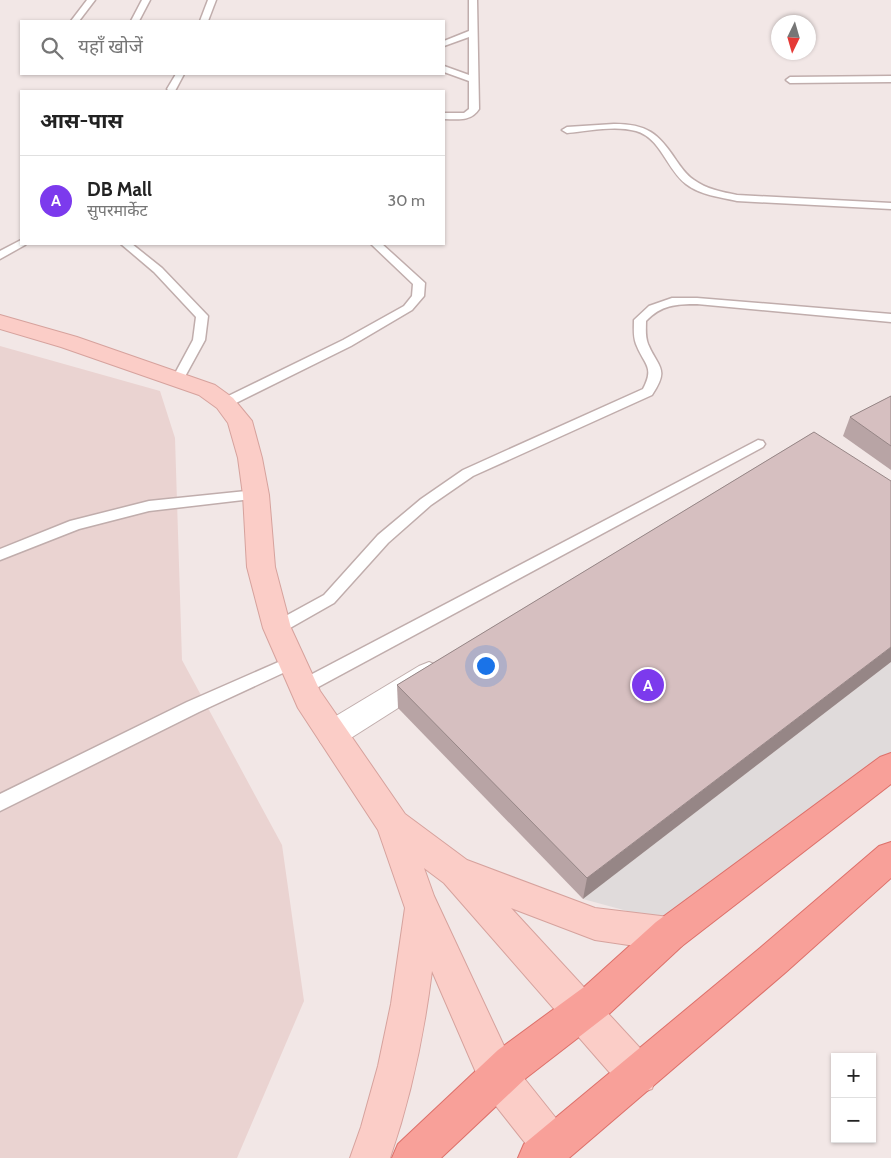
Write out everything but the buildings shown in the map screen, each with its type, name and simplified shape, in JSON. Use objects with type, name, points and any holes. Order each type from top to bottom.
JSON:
[{"type":"main road","points":[[0,322],[69,342],[207,390],[225,403],[240,421],[250,458],[256,495],[261,568],[277,628],[303,687],[332,734],[393,824],[422,908],[498,1077],[546,1152],[773,960],[891,857]]},
{"type":"main road","points":[[412,1158],[512,1064],[597,1000],[669,934],[891,766]]},
{"type":"main road","points":[[393,824],[456,872],[638,1075]]},
{"type":"main road","points":[[456,872],[595,924],[669,934]]},
{"type":"main road","points":[[370,1158],[384,1123],[404,1043],[422,908]]},
{"type":"street","points":[[753,474],[768,452]]},
{"type":"street","points":[[332,734],[450,661]]},
{"type":"lane","points":[[76,20],[91,0]]},
{"type":"lane","points":[[136,20],[146,0]]},
{"type":"lane","points":[[204,20],[212,0]]},
{"type":"lane","points":[[445,116],[465,116],[471,114],[474,109],[472,79],[473,0]]},
{"type":"lane","points":[[445,44],[473,32]]},
{"type":"lane","points":[[445,69],[472,79]]},
{"type":"lane","points":[[172,89],[179,75]]},
{"type":"lane","points":[[790,80],[891,78]]},
{"type":"lane","points":[[567,130],[642,129],[666,152],[685,177],[704,190],[737,198],[891,206]]},
{"type":"lane","points":[[0,256],[20,244]]},
{"type":"lane","points":[[127,245],[158,270],[202,316],[199,340],[178,379]]},
{"type":"lane","points":[[225,403],[347,342],[408,308],[418,296],[419,283],[377,245]]},
{"type":"lane","points":[[277,628],[329,599],[383,539],[426,502],[468,473],[648,392],[656,379],[654,364],[640,337],[640,320],[651,308],[670,301],[697,301],[891,318]]},
{"type":"lane","points":[[303,687],[768,452]]},
{"type":"lane","points":[[0,555],[75,525],[149,506],[256,495]]},
{"type":"lane","points":[[0,803],[193,707],[292,662]]},
{"type":"shaded area","points":[[0,346],[160,391],[175,438],[182,660],[282,845],[304,1001],[237,1158],[0,1158]]},
{"type":"shaded area","points":[[891,662],[891,752],[664,921],[583,899]]},
{"type":"place","name":"DB Mall","points":[[648,685]]}]
